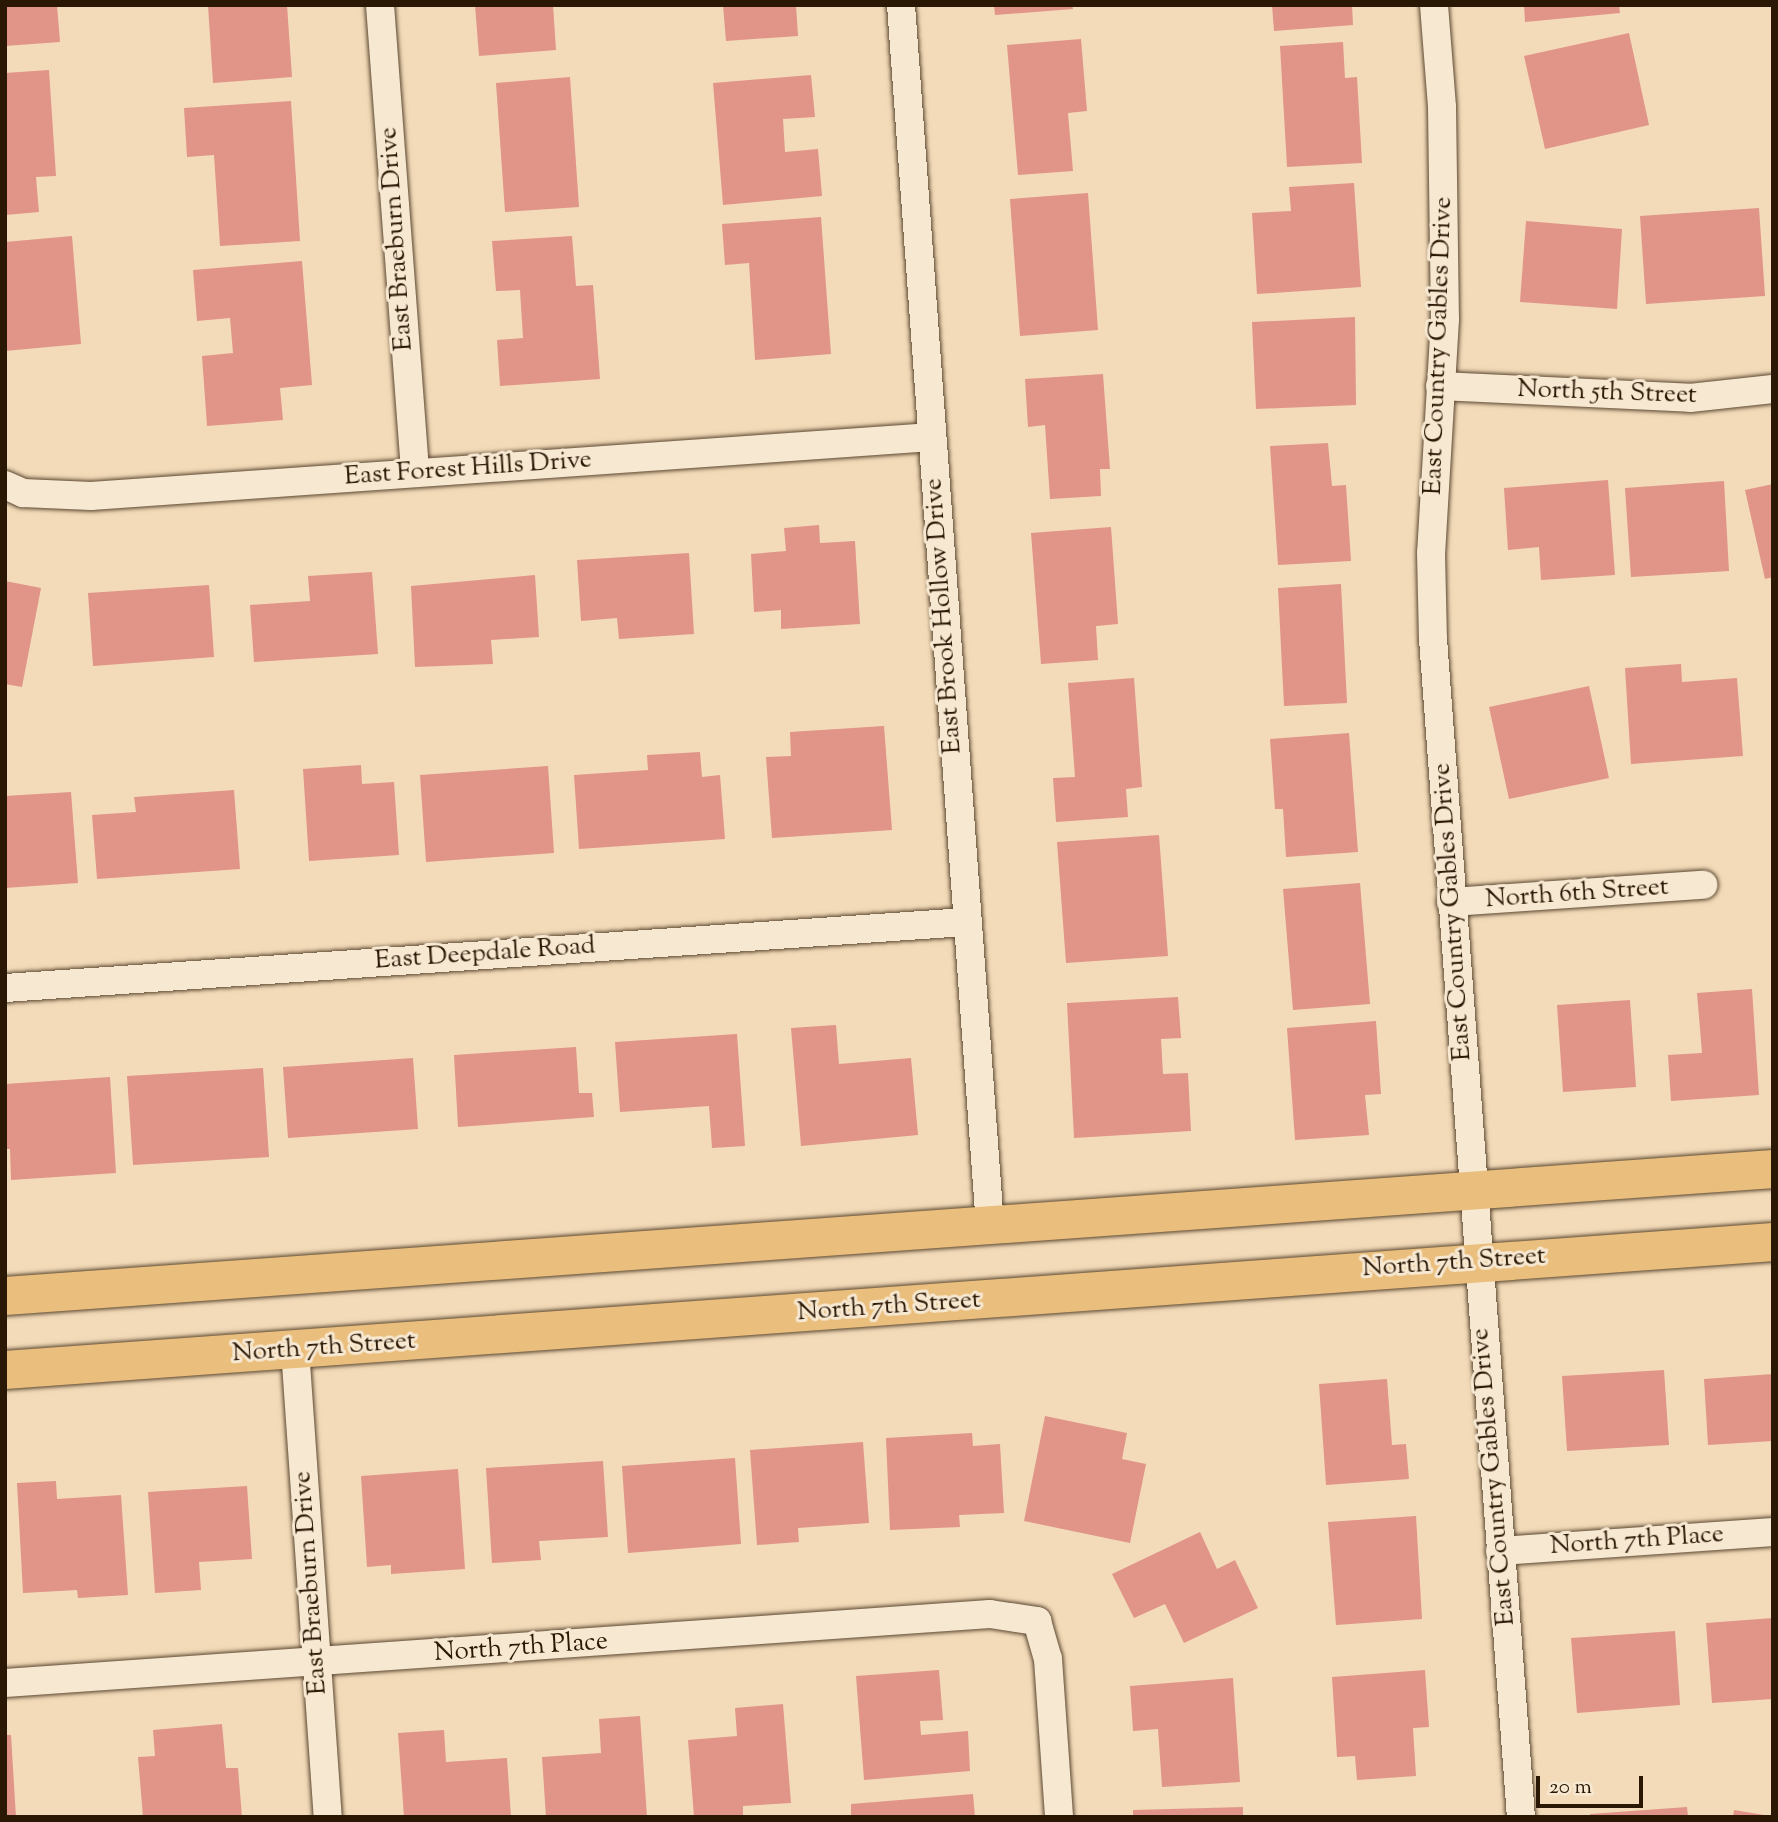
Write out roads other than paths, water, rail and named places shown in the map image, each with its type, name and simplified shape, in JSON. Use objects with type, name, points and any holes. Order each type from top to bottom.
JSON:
[{"type":"main road","points":[[5,1296],[1773,1169]]},
{"type":"main road","name":"North 7th Street","points":[[5,1370],[1773,1242]]},
{"type":"street","name":"East Braeburn Drive","points":[[380,5],[415,472]]},
{"type":"street","name":"East Brook Hollow Drive","points":[[901,5],[965,922],[990,1226]]},
{"type":"street","name":"East Country Gables Drive","points":[[1434,5],[1444,189],[1432,602],[1451,902],[1521,1817]]},
{"type":"street","name":"North 5th Street","points":[[1440,386],[1690,398],[1773,389]]},
{"type":"street","name":"East Forest Hills Drive","points":[[5,485],[23,494],[91,496],[932,437]]},
{"type":"street","name":"North 6th Street","points":[[1451,902],[1703,885]]},
{"type":"street","name":"East Deepdale Road","points":[[5,988],[965,922]]},
{"type":"street","name":"East Braeburn Drive","points":[[295,1349],[328,1817]]},
{"type":"street","name":"North 7th Place","points":[[1500,1551],[1773,1532]]},
{"type":"street","name":"North 7th Place","points":[[5,1683],[990,1614],[1037,1621],[1048,1659],[1059,1817]]}]
